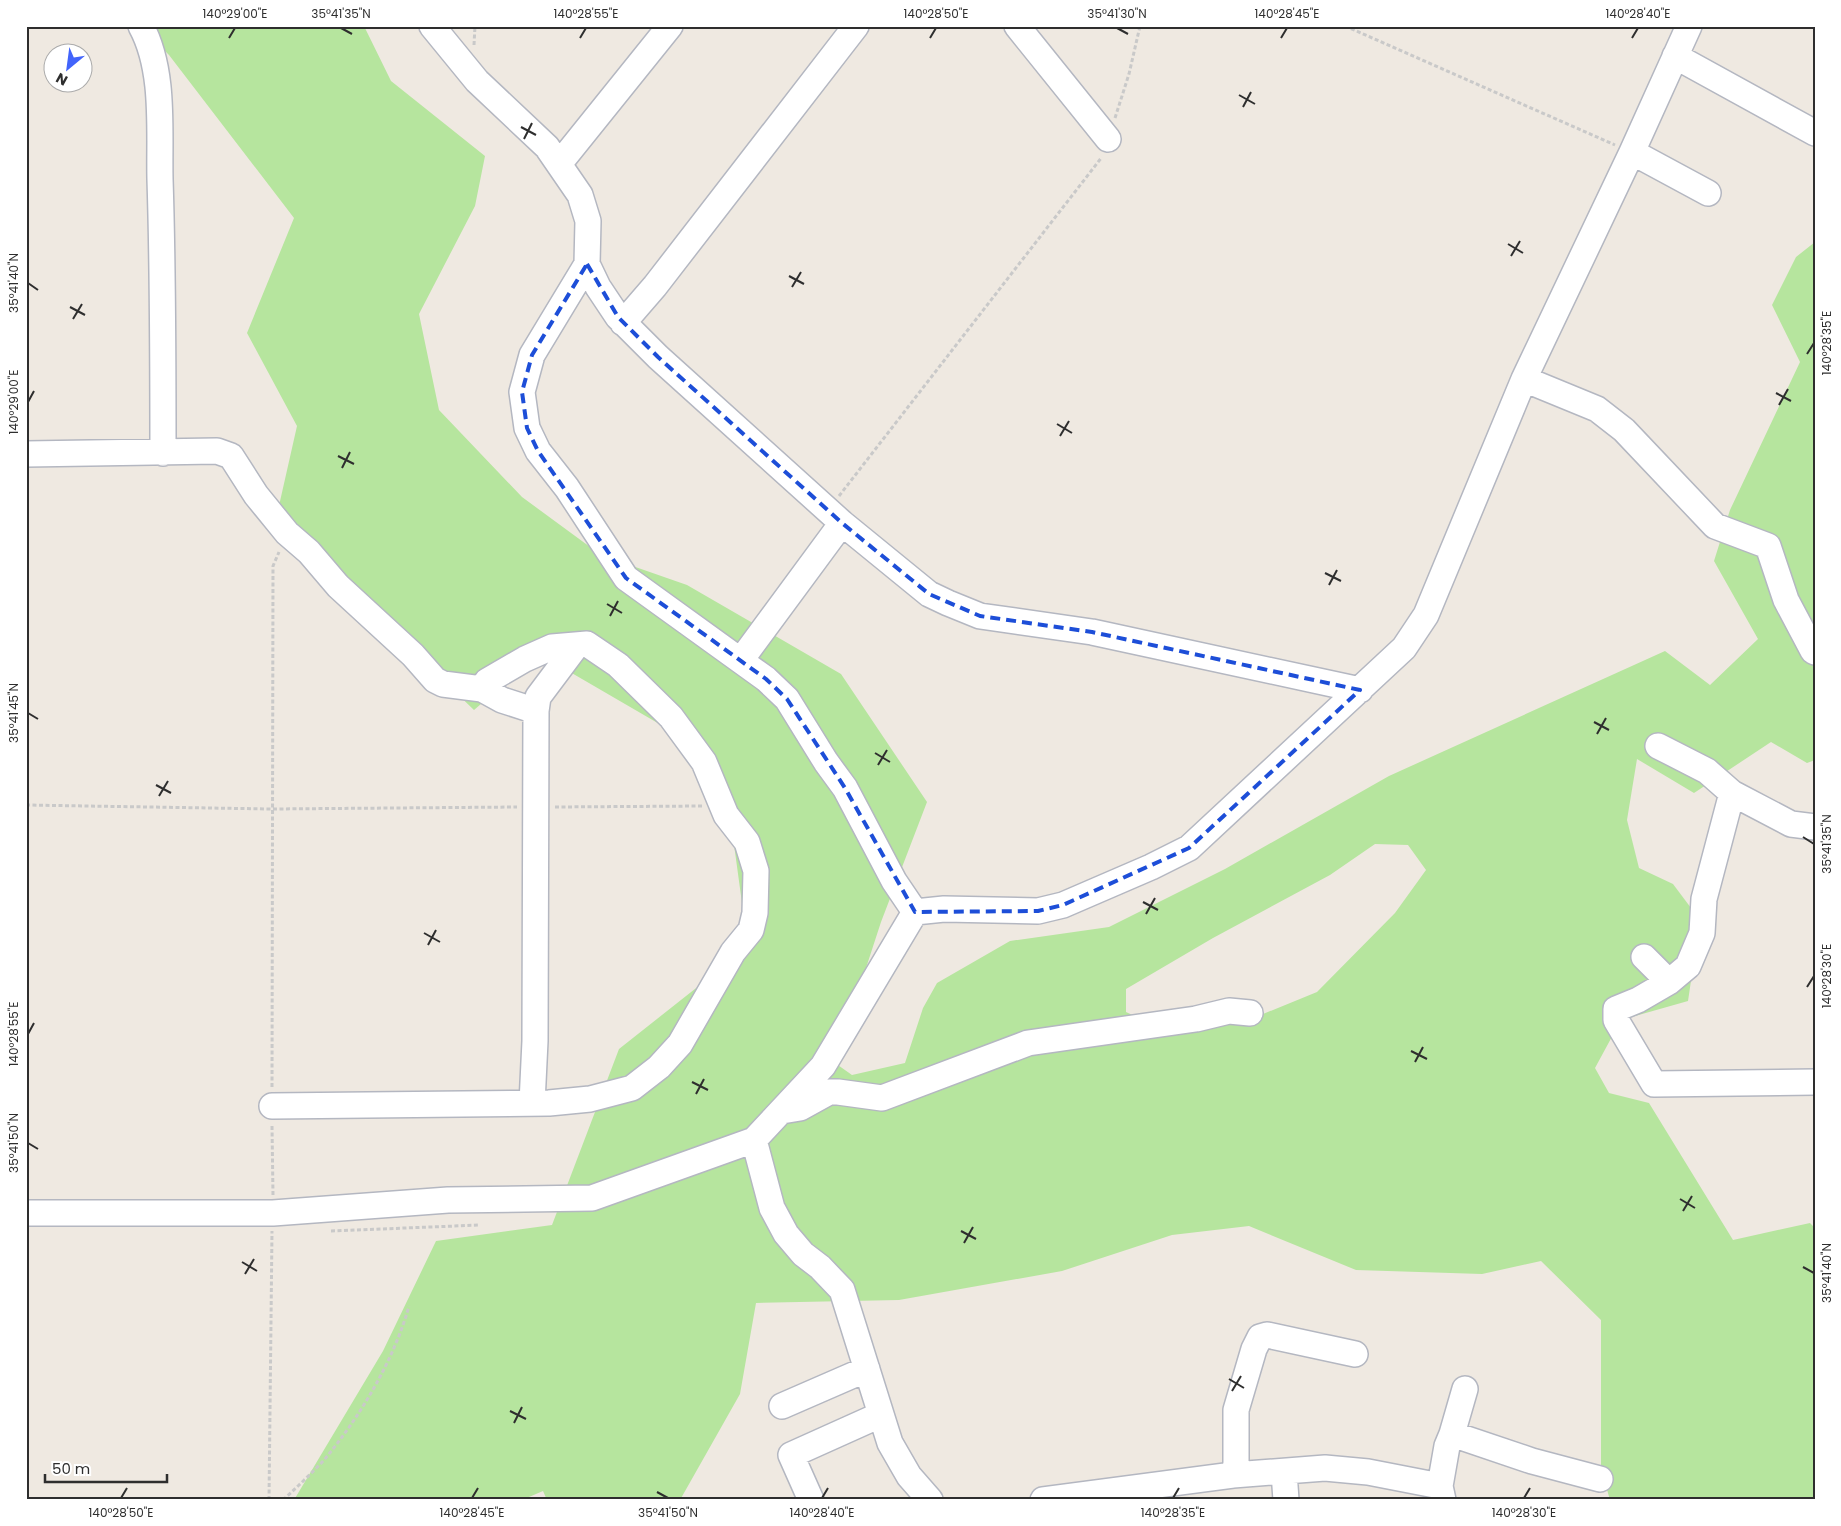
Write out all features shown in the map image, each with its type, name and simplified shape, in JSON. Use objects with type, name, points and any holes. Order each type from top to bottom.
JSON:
[{"type":"street","points":[[141,26],[150,41],[158,77],[163,274],[162,453]]},
{"type":"street","points":[[432,26],[477,81],[547,147],[580,196],[588,221],[587,264],[598,287],[618,317],[658,358],[835,516],[929,594],[980,616],[1092,632],[1360,690]]},
{"type":"street","points":[[559,164],[670,26]]},
{"type":"street","points":[[623,322],[655,286],[856,26]]},
{"type":"street","points":[[1017,26],[1108,139]]},
{"type":"street","points":[[915,912],[944,909],[1038,911],[1063,905],[1190,848],[1404,648],[1426,615],[1524,378],[1632,152],[1689,26]]},
{"type":"street","points":[[1675,56],[1815,133]]},
{"type":"street","points":[[1632,152],[1708,193]]},
{"type":"street","points":[[587,264],[532,355],[522,392],[527,428],[538,451],[567,488],[626,578],[741,660],[766,679],[786,699],[845,788],[894,880],[915,912]]},
{"type":"street","points":[[1524,378],[1597,409],[1624,430],[1716,526],[1768,546],[1786,600],[1813,652],[1815,652]]},
{"type":"street","points":[[26,454],[217,451],[230,456],[256,495],[287,533],[310,552],[338,586],[413,655],[435,680],[443,684],[482,689],[502,700],[536,711]]},
{"type":"street","points":[[741,660],[835,516]]},
{"type":"street","points":[[272,1106],[549,1104],[590,1099],[632,1088],[659,1067],[680,1044],[733,952],[751,930],[755,913],[756,871],[747,842],[726,815],[704,762],[671,718],[618,665],[587,644],[552,648],[525,659],[487,681],[482,689]]},
{"type":"street","points":[[532,1103],[535,1041],[534,807],[536,711],[538,697],[577,646]]},
{"type":"street","points":[[1658,746],[1707,770],[1732,793],[1791,824],[1815,827]]},
{"type":"street","points":[[1732,793],[1704,899],[1702,933],[1688,966],[1669,982],[1638,1000],[1616,1008],[1616,1020],[1654,1084],[1815,1082]]},
{"type":"street","points":[[26,1213],[273,1213],[448,1200],[592,1198],[754,1140],[824,1066],[915,912]]},
{"type":"street","points":[[1644,958],[1669,982]]},
{"type":"street","points":[[782,1111],[800,1108],[829,1092],[882,1098],[1028,1043],[1196,1020],[1228,1011],[1250,1013]]},
{"type":"street","points":[[754,1140],[772,1208],[786,1234],[803,1254],[820,1267],[842,1290],[890,1443],[909,1476],[930,1500]]},
{"type":"street","points":[[1233,1475],[1236,1464],[1236,1410],[1254,1349],[1260,1337],[1267,1335],[1355,1354]]},
{"type":"street","points":[[782,1406],[867,1369]]},
{"type":"street","points":[[1043,1500],[1233,1475],[1325,1468],[1368,1472],[1442,1493],[1447,1446],[1465,1388]]},
{"type":"street","points":[[810,1500],[791,1455],[880,1415]]},
{"type":"street","points":[[1452,1434],[1532,1461],[1600,1478]]},
{"type":"street","points":[[1284,1472],[1286,1500]]},
{"type":"path","points":[[835,516],[1102,158],[1129,74],[1140,26]]},
{"type":"path","points":[[1345,26],[1632,152]]},
{"type":"path","points":[[270,1500],[273,1213],[273,566],[287,533]]},
{"type":"path","points":[[26,804],[272,808],[707,806]]},
{"type":"path","points":[[322,1231],[480,1225]]},
{"type":"path","points":[[283,1500],[324,1460],[347,1430],[382,1373],[402,1332],[409,1306]]},
{"type":"highlighted area","points":[[587,264],[618,317],[658,357],[842,523],[929,594],[980,616],[1092,632],[1360,690],[1189,848],[1063,905],[1038,911],[915,912],[845,788],[787,699],[766,679],[626,578],[538,451],[527,428],[522,392],[532,355]]},
{"type":"green space","points":[[140,26],[364,26],[391,81],[485,156],[475,206],[419,314],[439,410],[522,497],[601,555],[687,585],[841,674],[927,802],[881,922],[835,1063],[852,1075],[905,1063],[923,1008],[937,983],[1010,941],[1109,927],[1225,869],[1389,776],[1665,651],[1710,685],[1758,639],[1714,561],[1730,510],[1800,362],[1772,305],[1796,257],[1815,242],[1815,760],[1807,763],[1771,742],[1694,793],[1637,759],[1627,820],[1639,868],[1673,884],[1700,920],[1688,1001],[1621,1020],[1595,1068],[1609,1093],[1649,1103],[1733,1240],[1810,1223],[1815,1228],[1815,1500],[1610,1500],[1601,1469],[1601,1320],[1541,1261],[1482,1274],[1356,1270],[1249,1226],[1172,1235],[1062,1271],[899,1300],[756,1303],[740,1394],[680,1500],[547,1500],[543,1491],[522,1500],[294,1500],[383,1351],[436,1241],[552,1225],[619,1049],[748,947],[729,808],[668,729],[539,654],[474,710],[276,519],[297,426],[247,333],[294,218],[169,55]],"holes":[[[1375,844],[1408,845],[1426,870],[1395,913],[1317,992],[1263,1014],[1167,1031],[1126,1012],[1126,989],[1213,938],[1330,875]]]}]
